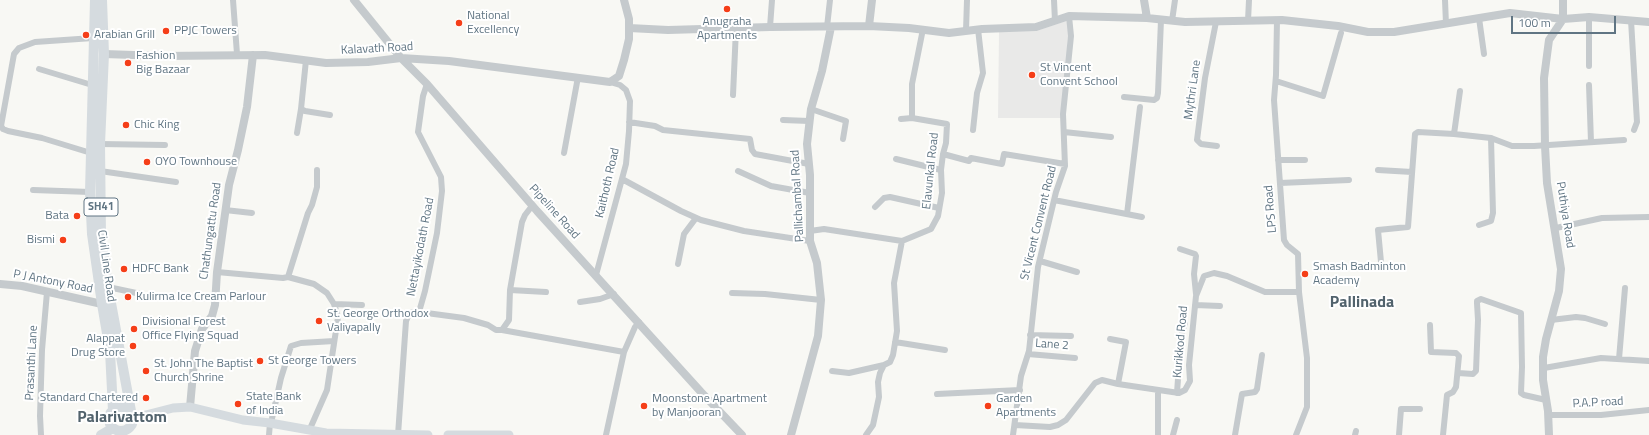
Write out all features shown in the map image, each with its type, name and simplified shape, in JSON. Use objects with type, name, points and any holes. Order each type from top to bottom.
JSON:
[{"type":"main road","name":"Civil Line Road","points":[[95,0],[92,85],[100,144],[101,238],[108,287],[132,414]]},
{"type":"main road","name":"Civil Line Road","points":[[102,0],[104,54],[91,153],[90,192],[92,234],[110,351],[112,410]]},
{"type":"main road","points":[[118,406],[125,407],[132,414],[133,423],[130,432],[118,431],[113,428],[109,423],[109,417],[112,410],[118,406]]},
{"type":"main road","points":[[132,414],[190,407],[243,420],[271,423],[325,434],[428,435]]},
{"type":"main road","points":[[101,435],[113,428]]},
{"type":"main road","points":[[448,435],[509,435]]},
{"type":"street","points":[[234,0],[237,54]]},
{"type":"street","name":"Pipeline Road","points":[[354,0],[401,58],[427,84],[532,206],[742,435]]},
{"type":"street","points":[[610,82],[619,76],[629,39],[629,19],[624,0]]},
{"type":"street","points":[[770,27],[772,0]]},
{"type":"street","points":[[829,27],[830,0]]},
{"type":"street","points":[[869,26],[872,0]]},
{"type":"street","points":[[966,31],[967,0]]},
{"type":"street","points":[[1054,0],[1055,21]]},
{"type":"street","points":[[1144,0],[1147,18]]},
{"type":"street","points":[[1172,21],[1176,0]]},
{"type":"street","points":[[1248,21],[1249,0]]},
{"type":"street","points":[[1445,0],[1446,24]]},
{"type":"street","points":[[1563,0],[1563,19]]},
{"type":"street","points":[[629,28],[668,30],[869,26],[923,29],[949,33],[978,29],[1036,27],[1069,16],[1216,22],[1277,20],[1338,26],[1368,32],[1388,32],[1510,13],[1563,19],[1589,17],[1649,22]]},
{"type":"street","name":"St Vicent Convent Road","points":[[1013,435],[1021,376],[1028,354],[1034,292],[1040,261],[1054,200],[1066,164],[1064,95],[1069,65],[1071,36],[1069,16]]},
{"type":"street","points":[[1589,17],[1589,66]]},
{"type":"street","points":[[1479,18],[1484,54]]},
{"type":"street","name":"Puthiya Road","points":[[1548,435],[1548,415],[1543,380],[1543,357],[1546,339],[1560,292],[1561,269],[1556,228],[1547,183],[1544,78],[1549,40],[1563,19]]},
{"type":"street","points":[[1124,97],[1154,100],[1157,98],[1159,88],[1161,20]]},
{"type":"street","name":"LPS Road","points":[[1277,20],[1276,81],[1274,100],[1284,240],[1287,246],[1298,254],[1299,292],[1307,358],[1307,406],[1296,435]]},
{"type":"street","points":[[1631,20],[1637,122],[1634,130]]},
{"type":"street","name":"Mythri Lane","points":[[1216,22],[1205,78],[1197,140],[1201,144],[1217,146]]},
{"type":"street","name":"Pallichambal Road","points":[[791,435],[818,336],[820,300],[817,263],[810,241],[810,193],[807,144],[811,109],[822,71],[829,27]]},
{"type":"street","points":[[733,95],[736,29]]},
{"type":"street","points":[[901,119],[912,118],[912,84],[923,29]]},
{"type":"street","points":[[973,130],[977,93],[983,73],[978,29]]},
{"type":"street","points":[[1276,81],[1323,96],[1341,33]]},
{"type":"street","points":[[91,153],[42,138],[8,131],[3,129],[1,126],[14,54],[19,48],[35,42],[93,38]]},
{"type":"street","name":"Kalavath Road","points":[[104,54],[163,56],[237,54],[326,63],[368,62],[401,58],[449,61],[610,82]]},
{"type":"street","name":"Chathungattu Road","points":[[190,407],[195,351],[202,329],[212,316],[215,305],[217,272],[225,210],[229,185],[247,107],[253,55]]},
{"type":"street","points":[[297,133],[306,60]]},
{"type":"street","points":[[39,69],[92,85]]},
{"type":"street","points":[[564,153],[578,77]]},
{"type":"street","name":"Kaithoth Road","points":[[596,275],[626,164],[630,101],[626,90],[620,85],[610,82]]},
{"type":"street","name":"Nettayikodath Road","points":[[398,435],[406,321],[409,314],[419,312],[433,253],[442,191],[441,177],[418,132],[423,96],[427,84]]},
{"type":"street","points":[[1589,86],[1591,142]]},
{"type":"street","points":[[1454,134],[1460,91]]},
{"type":"street","points":[[1127,214],[1140,107]]},
{"type":"street","points":[[301,109],[304,111],[330,115]]},
{"type":"street","points":[[811,109],[846,121],[843,138]]},
{"type":"street","name":"Elavunkal Road","points":[[902,241],[931,229],[938,216],[938,208],[942,193],[943,154],[946,143],[947,124],[912,118]]},
{"type":"street","points":[[783,120],[809,121]]},
{"type":"street","points":[[629,122],[656,126],[663,130],[750,139],[752,150],[755,154],[809,164]]},
{"type":"street","points":[[1064,132],[1111,138]]},
{"type":"street","points":[[1381,262],[1378,230],[1408,227],[1415,134],[1418,132],[1491,138],[1512,146],[1545,146],[1624,140]]},
{"type":"street","points":[[1480,225],[1491,221],[1493,214],[1491,138]]},
{"type":"street","points":[[100,144],[165,145]]},
{"type":"street","points":[[943,154],[969,160],[971,158],[1002,164],[1004,154],[1066,164]]},
{"type":"street","points":[[896,159],[942,170]]},
{"type":"street","points":[[1278,160],[1305,160]]},
{"type":"street","points":[[288,277],[317,187],[317,170]]},
{"type":"street","points":[[1378,170],[1412,172]]},
{"type":"street","points":[[100,171],[176,182]]},
{"type":"street","points":[[738,171],[771,186],[810,193]]},
{"type":"street","points":[[622,179],[681,212],[696,218],[744,231],[810,241]]},
{"type":"street","points":[[1280,183],[1349,180]]},
{"type":"street","points":[[33,190],[90,192]]},
{"type":"street","points":[[875,207],[884,198],[890,197],[938,208]]},
{"type":"street","points":[[1054,200],[1142,217]]},
{"type":"street","points":[[502,330],[509,320],[510,290],[522,222],[532,206]]},
{"type":"street","points":[[225,210],[252,213]]},
{"type":"street","points":[[1556,228],[1602,218],[1649,217]]},
{"type":"street","points":[[678,264],[684,234],[696,218]]},
{"type":"street","points":[[810,231],[824,230],[902,241],[894,284],[897,331],[893,355],[890,362],[884,365],[849,373],[832,371]]},
{"type":"street","points":[[1180,249],[1195,254],[1196,256],[1194,274],[1196,296]]},
{"type":"street","points":[[1040,261],[1077,272]]},
{"type":"street","points":[[217,272],[283,278],[288,277],[314,284],[328,293],[334,304],[338,317],[327,390],[309,431]]},
{"type":"street","name":"Kurikkod Road","points":[[1015,425],[1050,427],[1058,425],[1066,420],[1095,383],[1102,380],[1118,384],[1177,393],[1185,390],[1190,381],[1189,365],[1196,296],[1204,276],[1214,273],[1227,276],[1265,292],[1299,292]]},
{"type":"street","name":"P J Antony Road","points":[[0,284],[22,286],[102,304]]},
{"type":"street","points":[[108,287],[141,294]]},
{"type":"street","points":[[1619,359],[1626,288]]},
{"type":"street","points":[[510,290],[546,292]]},
{"type":"street","name":"Prasanthi Lane","points":[[41,435],[40,416],[42,350],[47,292]]},
{"type":"street","points":[[732,293],[765,294],[820,300]]},
{"type":"street","points":[[580,302],[600,299],[614,294]]},
{"type":"street","points":[[1458,373],[1473,374],[1476,371],[1478,320],[1477,301],[1481,299],[1521,313],[1521,393],[1546,400]]},
{"type":"street","points":[[334,304],[362,305]]},
{"type":"street","points":[[1195,305],[1220,306]]},
{"type":"street","points":[[419,312],[464,318],[488,325],[496,330],[624,352]]},
{"type":"street","points":[[1551,320],[1585,318],[1604,324]]},
{"type":"street","points":[[606,435],[624,352],[634,327],[639,322]]},
{"type":"street","points":[[1177,393],[1181,336],[1185,323]]},
{"type":"street","points":[[1430,325],[1431,352],[1458,353],[1459,356],[1456,387],[1453,392],[1446,395],[1442,435]]},
{"type":"street","points":[[1030,335],[1071,336]]},
{"type":"street","points":[[1110,339],[1126,342],[1118,384]]},
{"type":"street","points":[[269,435],[281,378],[291,346],[301,343],[334,341]]},
{"type":"street","points":[[895,342],[946,350]]},
{"type":"street","name":"Lane 2","points":[[1028,354],[1075,358]]},
{"type":"street","points":[[1235,435],[1242,394],[1255,392],[1257,389],[1262,355]]},
{"type":"street","points":[[1544,368],[1601,358],[1649,361]]},
{"type":"street","points":[[866,435],[873,425],[879,397],[879,377],[884,365]]},
{"type":"street","points":[[937,394],[1020,390]]},
{"type":"street","points":[[1158,390],[1158,435]]},
{"type":"street","points":[[1399,435],[1401,409],[1420,409]]},
{"type":"street","name":"P.A.P road","points":[[1548,415],[1601,416],[1649,410]]},
{"type":"street","points":[[1173,435],[1177,420]]},
{"type":"shaded area","name":"St Vincent Convent School","points":[[1069,16],[1064,118],[998,118],[999,32]]},
{"type":"place","name":"Anugraha Apartments","points":[[727,9]]},
{"type":"place","name":"National Excellency","points":[[459,23]]},
{"type":"place","name":"PPJC Towers","points":[[166,31]]},
{"type":"place","name":"Arabian Grill","points":[[86,35]]},
{"type":"place","name":"Fashion Big Bazaar","points":[[128,63]]},
{"type":"place","name":"St Vincent Convent School","points":[[1032,75]]},
{"type":"place","name":"Chic King","points":[[126,125]]},
{"type":"place","name":"OYO Townhouse","points":[[147,162]]},
{"type":"place","name":"Bata","points":[[77,216]]},
{"type":"place","name":"Bismi","points":[[63,240]]},
{"type":"place","name":"HDFC Bank","points":[[124,269]]},
{"type":"place","name":"Smash Badminton Academy","points":[[1305,274]]},
{"type":"place","name":"Kulirma Ice Cream Parlour","points":[[128,297]]},
{"type":"place","name":"St. George Orthodox Valiyapally","points":[[319,321]]},
{"type":"place","name":"Divisional Forest Office Flying Squad","points":[[134,329]]},
{"type":"place","name":"Alappat Drug Store","points":[[133,346]]},
{"type":"place","name":"St George Towers","points":[[260,361]]},
{"type":"place","name":"St. John The Baptist Church Shrine","points":[[146,371]]},
{"type":"place","name":"Standard Chartered","points":[[146,398]]},
{"type":"place","name":"State Bank of India","points":[[238,404]]},
{"type":"place","name":"Moonstone Apartment by Manjooran","points":[[644,406]]},
{"type":"place","name":"Garden Apartments","points":[[988,406]]},
{"type":"district","name":"Pallinada","points":[[1362,303]]},
{"type":"district","name":"Palarivattom","points":[[122,418]]}]
